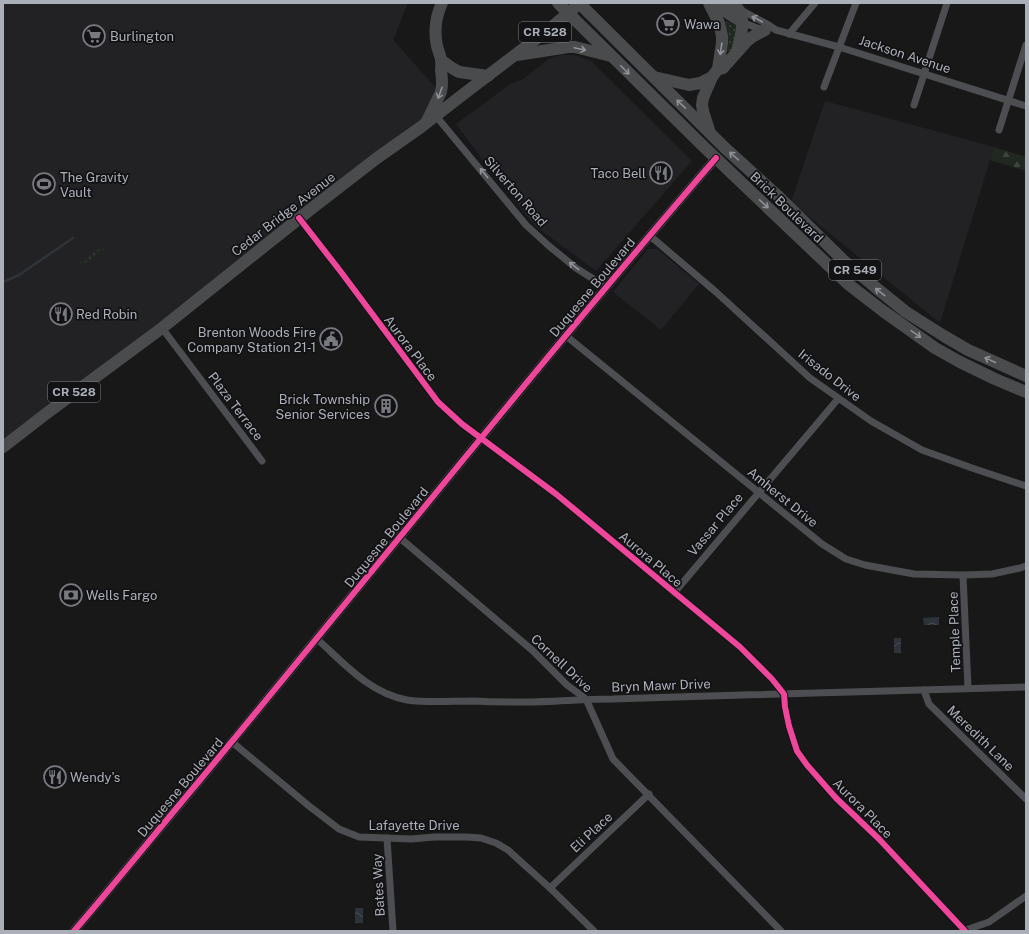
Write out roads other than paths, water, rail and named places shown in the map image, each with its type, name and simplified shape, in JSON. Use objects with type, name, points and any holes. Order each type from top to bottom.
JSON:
[{"type":"main road","points":[[426,123],[442,92],[443,80],[441,60],[436,40],[436,32],[442,3]]},
{"type":"main road","name":"Brick Boulevard","points":[[558,3],[716,158],[848,284],[935,348],[995,379],[1026,392]]},
{"type":"main road","name":"Brick Boulevard","points":[[579,3],[725,148],[779,197],[843,260],[906,312],[968,350],[1026,376]]},
{"type":"main road","name":"Cedar Bridge Avenue","points":[[3,447],[162,328],[299,218],[376,158],[436,116],[553,26],[579,3]]},
{"type":"main road","points":[[709,3],[719,23],[722,36],[722,49],[715,73],[705,92],[702,105],[709,131]]},
{"type":"main road","name":"Jackson Avenue","points":[[718,3],[726,12],[742,22]]},
{"type":"main road","points":[[735,6],[741,15],[742,22],[742,31],[737,52]]},
{"type":"main road","points":[[654,77],[689,85],[700,83],[723,68],[752,37],[770,30]]},
{"type":"main road","points":[[514,56],[568,47],[575,47],[611,56]]},
{"type":"main road","points":[[441,60],[459,72],[488,76]]},
{"type":"street","points":[[789,34],[815,3]]},
{"type":"street","points":[[824,87],[856,3]]},
{"type":"street","points":[[914,105],[947,3]]},
{"type":"street","name":"Jackson Avenue","points":[[735,6],[767,24],[770,30]]},
{"type":"street","name":"Jackson Avenue","points":[[742,22],[757,28],[789,34],[839,47],[1026,106]]},
{"type":"street","points":[[999,130],[1026,45]]},
{"type":"street","name":"Silverton Road","points":[[436,116],[526,225],[576,268],[606,287]]},
{"type":"street","name":"Duquesne Boulevard","points":[[74,931],[317,639],[565,335],[716,158]]},
{"type":"street","name":"Aurora Place","points":[[299,218],[438,402],[462,424],[556,494],[740,647],[772,679],[784,694],[789,726],[797,751],[807,765],[836,798],[879,839],[964,931]]},
{"type":"street","name":"Irisado Drive","points":[[649,236],[716,292],[810,378],[871,421],[922,450],[1026,486]]},
{"type":"street","name":"Plaza Terrace","points":[[162,328],[262,461]]},
{"type":"street","name":"Amherst Drive","points":[[565,335],[822,544],[846,559],[865,565],[914,574],[992,574],[1026,566]]},
{"type":"street","name":"Vassar Place","points":[[674,592],[838,398]]},
{"type":"street","name":"Cornell Drive","points":[[400,538],[532,650],[567,685],[586,699],[613,758],[782,931]]},
{"type":"street","name":"Temple Place","points":[[963,575],[968,688]]},
{"type":"street","name":"Bryn Mawr Drive","points":[[317,639],[374,688],[407,700],[432,702],[524,702],[1026,687]]},
{"type":"street","name":"Meredith Lane","points":[[924,690],[929,704],[1026,799]]},
{"type":"street","name":"Lafayette Drive","points":[[232,742],[339,829],[358,837],[411,839],[467,837],[481,838],[496,843],[508,850],[594,931]]},
{"type":"street","name":"Eli Place","points":[[550,888],[649,794]]},
{"type":"street","name":"Bates Way","points":[[387,838],[393,931]]},
{"type":"street","points":[[964,931],[989,922],[1026,896]]},
{"type":"water","points":[[939,617],[939,625],[924,625],[923,618]]},
{"type":"water","points":[[894,638],[901,638],[901,653],[894,653]]},
{"type":"water","points":[[355,908],[363,908],[363,923],[355,923]]},
{"type":"waterway","points":[[3,282],[19,275],[73,238]]},
{"type":"place","name":"Wawa","points":[[668,24]]},
{"type":"place","name":"Burlington","points":[[94,36]]},
{"type":"place","name":"Taco Bell","points":[[661,173]]},
{"type":"place","name":"The Gravity Vault","points":[[44,184]]},
{"type":"place","name":"Red Robin","points":[[61,314]]},
{"type":"place","name":"Brenton Woods Fire Company Station 21-1","points":[[331,339]]},
{"type":"place","name":"Brick Township Senior Services","points":[[386,406]]},
{"type":"place","name":"Wells Fargo","points":[[71,595]]},
{"type":"place","name":"Wendy's","points":[[55,777]]}]
